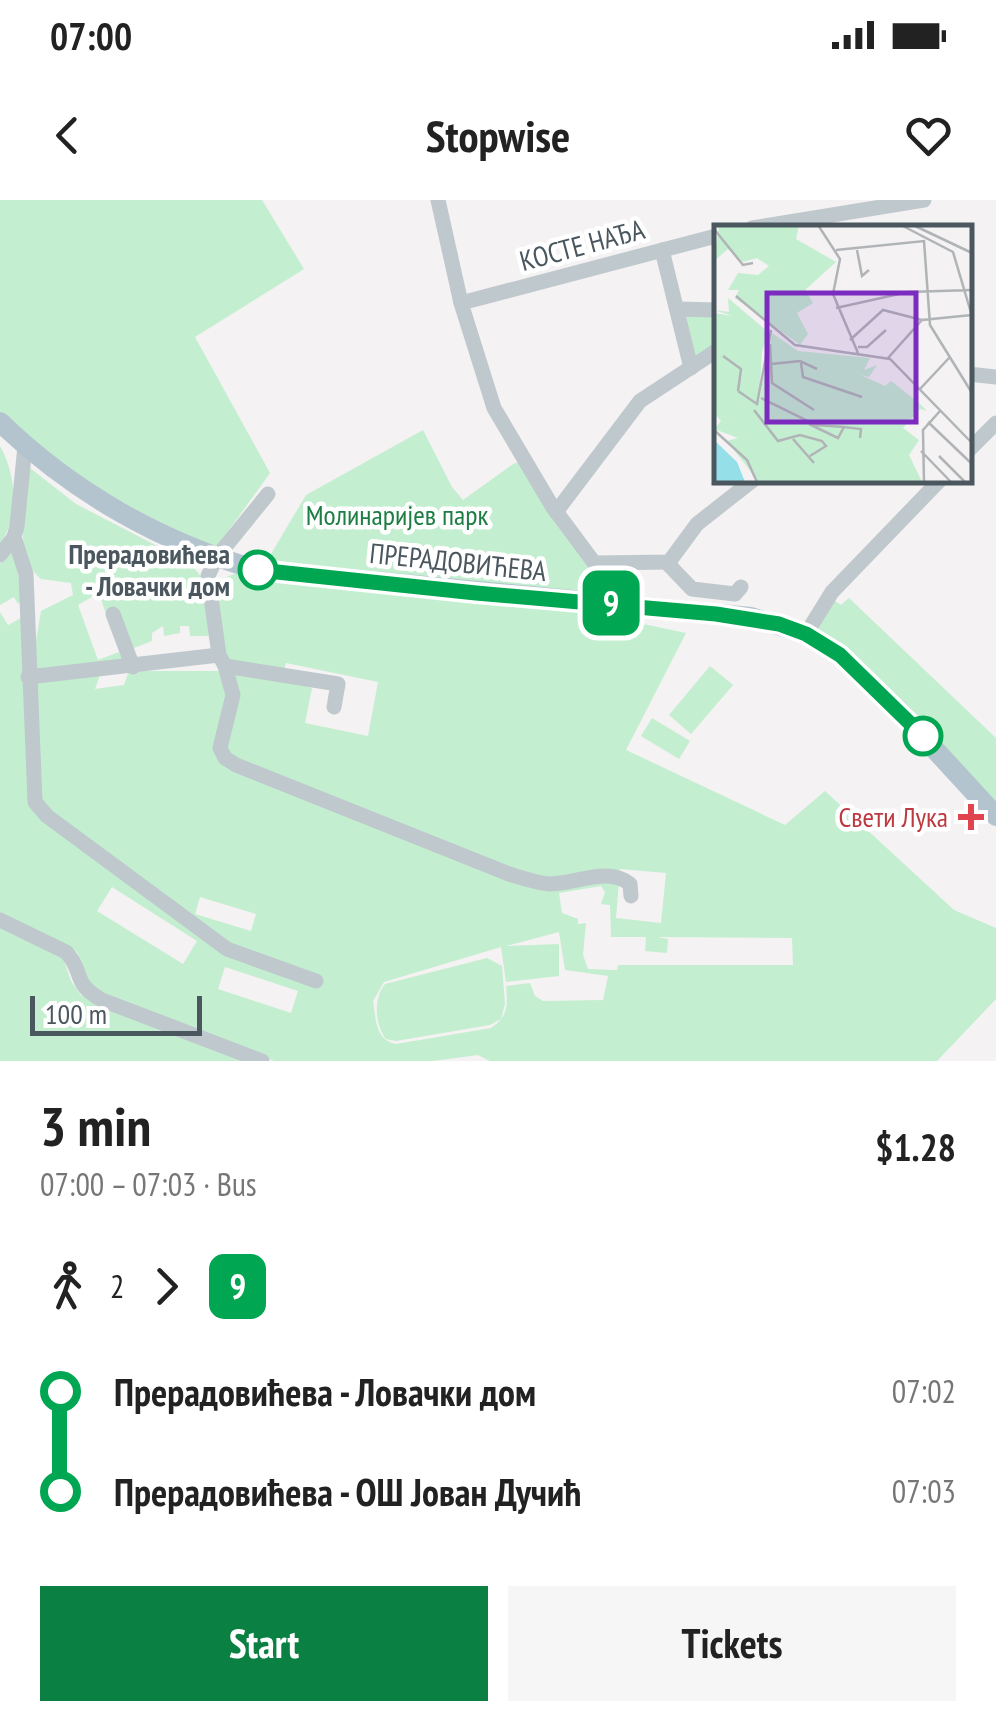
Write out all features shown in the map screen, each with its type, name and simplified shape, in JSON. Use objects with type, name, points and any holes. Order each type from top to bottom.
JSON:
[{"type":"main road","name":"ПРЕРАДОВИЋЕВА","points":[[0,422],[86,492],[184,546],[216,558],[286,574],[751,618],[806,634],[840,655],[904,716],[996,816]]},
{"type":"street","points":[[438,200],[461,303],[494,408],[556,512],[595,563],[604,581],[606,603]]},
{"type":"street","points":[[770,225],[924,200]]},
{"type":"street","name":"КОСТЕ НАЂА","points":[[461,303],[714,237]]},
{"type":"street","points":[[662,250],[691,368]]},
{"type":"street","points":[[678,309],[714,310]]},
{"type":"street","points":[[556,512],[640,401],[714,352]]},
{"type":"street","points":[[971,374],[996,377]]},
{"type":"street","points":[[971,448],[996,423]]},
{"type":"street","points":[[25,446],[14,537],[26,574],[33,795],[47,816],[227,949],[316,981]]},
{"type":"street","points":[[667,563],[697,524],[750,482]]},
{"type":"street","points":[[806,634],[828,596],[938,482]]},
{"type":"street","points":[[268,494],[216,558],[208,584],[222,660],[234,695],[220,748],[225,758],[509,874],[554,884],[593,876],[622,878],[630,884],[631,896]]},
{"type":"street","points":[[0,554],[14,537]]},
{"type":"street","points":[[595,563],[667,563],[692,589],[735,594],[741,586]]},
{"type":"street","points":[[113,614],[132,667]]},
{"type":"street","points":[[28,677],[222,660],[338,684],[334,707]]},
{"type":"street","points":[[0,920],[66,952],[85,990],[102,1000],[262,1061]]},
{"type":"green space","points":[[0,200],[262,200],[304,269],[195,337],[270,473],[216,548],[157,525],[129,509],[75,473],[0,413]]},
{"type":"green space","points":[[678,309],[714,310],[714,352],[691,368]]},
{"type":"green space","name":"Молинаријев парк","points":[[423,430],[452,487],[463,500],[523,461],[595,563],[597,594],[347,571],[268,559],[306,495]]},
{"type":"green space","points":[[0,446],[10,469],[14,495],[11,521],[0,543]]},
{"type":"green space","points":[[30,468],[76,504],[190,563],[202,578],[209,636],[190,636],[189,626],[180,626],[180,633],[164,636],[163,626],[152,633],[152,641],[131,649],[107,617],[100,596],[78,605],[98,660],[119,652],[123,659],[100,675],[95,689],[124,685],[129,671],[249,671],[312,688],[305,723],[368,736],[378,682],[286,663],[284,669],[226,660],[213,582],[237,573],[596,614],[686,633],[626,750],[785,825],[825,791],[954,910],[996,928],[996,999],[937,1061],[490,1061],[478,1055],[433,1061],[274,1061],[91,988],[77,952],[0,914],[0,612],[8,625],[25,616],[32,664],[41,611],[73,595],[71,583],[41,579],[26,556],[23,527]],"holes":[[[620,869],[666,873],[661,923],[616,918]],[[601,886],[605,892],[601,904],[610,905],[611,937],[646,937],[645,951],[667,953],[668,939],[657,937],[792,938],[793,965],[618,965],[617,970],[588,969],[583,955],[586,923],[578,924],[578,919],[562,913],[559,893]],[[112,887],[197,941],[183,964],[97,911]],[[200,897],[256,914],[251,931],[195,914]],[[559,932],[565,970],[608,976],[603,1000],[543,1001],[535,996],[530,983],[506,986],[506,1010],[491,1028],[396,1044],[380,1033],[373,1001],[384,982],[501,947],[506,982],[559,976],[559,944],[506,946]],[[225,967],[298,991],[291,1013],[218,989]]]},
{"type":"green space","points":[[8,551],[16,552],[21,600],[18,604],[14,597],[0,605],[0,564]]},
{"type":"green space","points":[[828,596],[841,605],[849,598],[996,738],[996,807],[806,634]]},
{"type":"green space","points":[[710,666],[733,685],[691,734],[669,715]]},
{"type":"green space","points":[[652,718],[690,741],[679,759],[641,736]]},
{"type":"green space","points":[[0,923],[62,955],[71,981],[81,995],[251,1061],[0,1061]]},
{"type":"green space","points":[[487,958],[502,966],[505,1004],[501,1019],[490,1025],[396,1041],[386,1039],[377,1012],[385,984]]},
{"type":"bus line","name":"9","points":[[258,570],[716,614],[779,624],[806,634],[840,655],[923,736]]},
{"type":"place","name":"Прерадовићева - Ловачки дом","points":[[258,570]]},
{"type":"place","name":"Свети Лука","points":[[971,817]]}]
